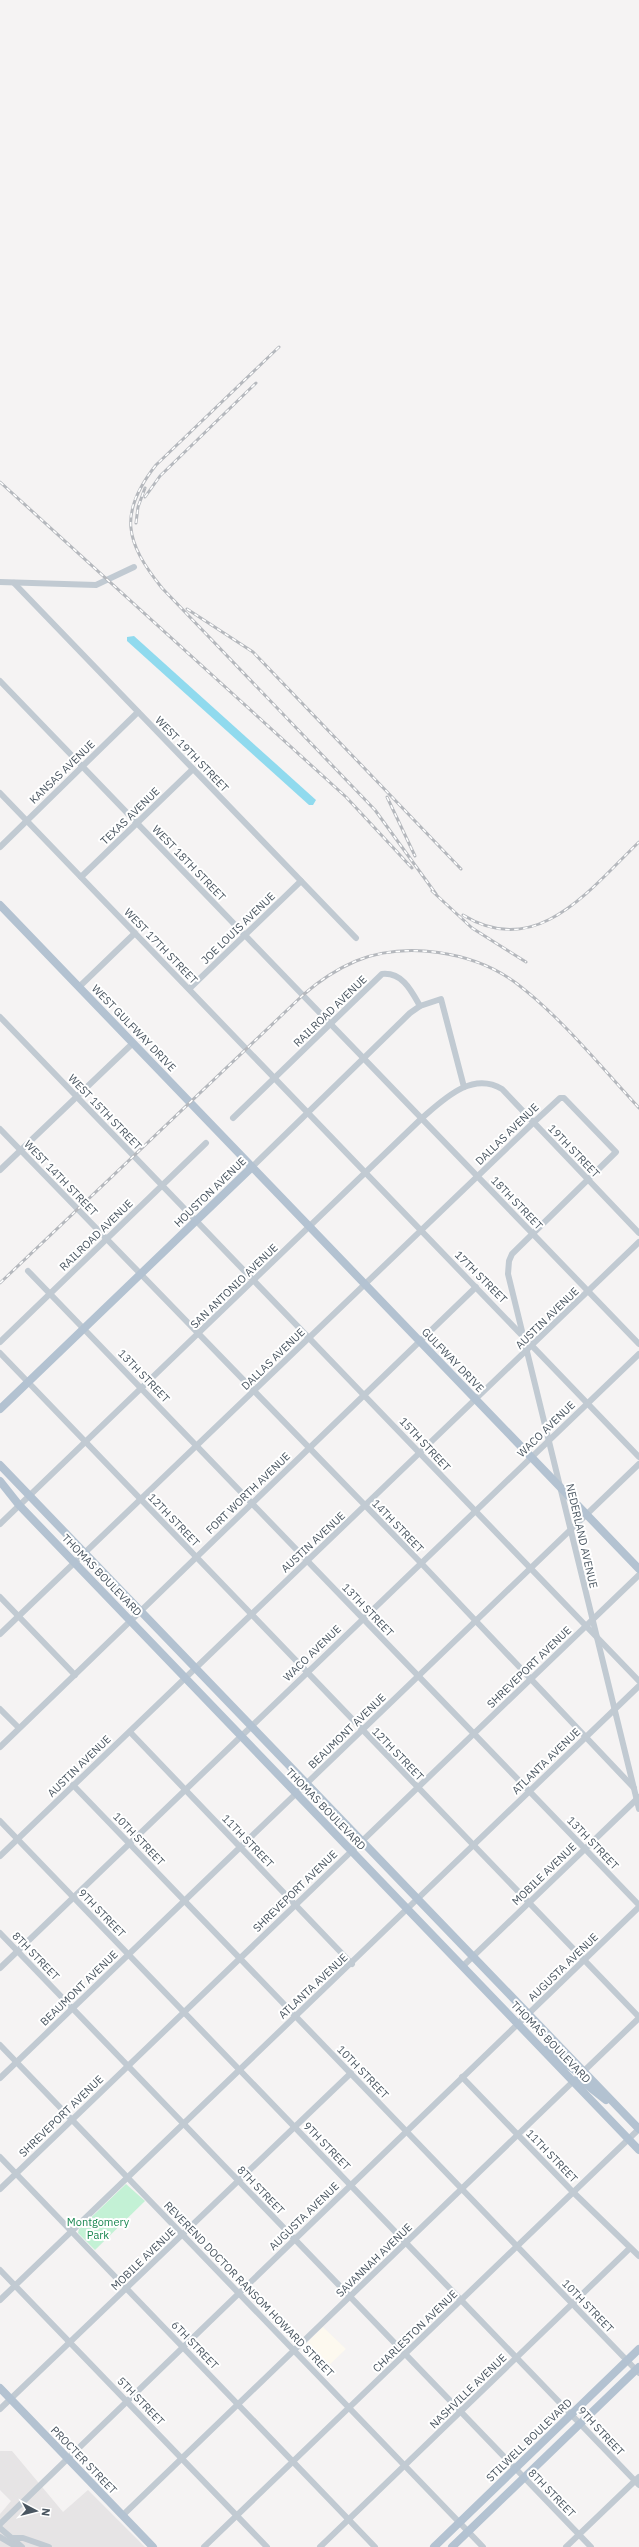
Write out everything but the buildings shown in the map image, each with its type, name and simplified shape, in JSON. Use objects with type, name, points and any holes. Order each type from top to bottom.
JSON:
[{"type":"main road","name":"WEST GULFWAY DRIVE","points":[[0,905],[252,1167]]},
{"type":"main road","name":"HOUSTON AVENUE","points":[[0,1409],[252,1167]]},
{"type":"main road","name":"GULFWAY DRIVE","points":[[252,1167],[639,1569]]},
{"type":"main road","name":"THOMAS BOULEVARD","points":[[0,1465],[639,2129]]},
{"type":"main road","name":"THOMAS BOULEVARD","points":[[0,1481],[20,1505],[130,1621],[639,2150]]},
{"type":"main road","points":[[540,2046],[576,2071],[584,2071]]},
{"type":"main road","points":[[574,2081],[582,2081],[617,2106]]},
{"type":"main road","name":"STILWELL BOULEVARD","points":[[434,2547],[639,2349]]},
{"type":"main road","points":[[452,2547],[638,2370]]},
{"type":"main road","name":"PROCTER STREET","points":[[0,2388],[153,2547]]},
{"type":"street","points":[[0,582],[96,585],[134,567]]},
{"type":"street","name":"WEST 19TH STREET","points":[[14,583],[356,938]]},
{"type":"street","name":"WEST 18TH STREET","points":[[0,681],[364,1059]]},
{"type":"street","name":"KANSAS AVENUE","points":[[0,847],[138,712]]},
{"type":"street","name":"TEXAS AVENUE","points":[[81,877],[193,769]]},
{"type":"street","name":"WEST 17TH STREET","points":[[0,793],[308,1112]]},
{"type":"street","name":"JOE LOUIS AVENUE","points":[[189,989],[301,881]]},
{"type":"street","points":[[79,987],[135,933]]},
{"type":"street","name":"RAILROAD AVENUE","points":[[233,1118],[382,974],[391,973],[402,979],[420,1006]]},
{"type":"street","name":"HOUSTON AVENUE","points":[[252,1167],[420,1006],[441,999],[464,1087]]},
{"type":"street","name":"WEST 15TH STREET","points":[[0,1017],[196,1221]]},
{"type":"street","points":[[0,1170],[133,1043]]},
{"type":"street","name":"18TH STREET","points":[[364,1059],[639,1344]]},
{"type":"street","name":"SAN ANTONIO AVENUE","points":[[0,1524],[422,1118],[450,1093],[464,1087],[483,1083],[494,1084]]},
{"type":"street","name":"19TH STREET","points":[[494,1084],[502,1089],[639,1233]]},
{"type":"street","name":"DALLAS AVENUE","points":[[0,1634],[560,1098],[568,1101],[616,1152],[588,1180]]},
{"type":"street","name":"17TH STREET","points":[[308,1112],[639,1457]]},
{"type":"street","name":"WEST 14TH STREET","points":[[0,1129],[106,1240],[142,1274]]},
{"type":"street","name":"RAILROAD AVENUE","points":[[0,1342],[206,1143]]},
{"type":"street","points":[[533,1234],[588,1180]]},
{"type":"street","name":"15TH STREET","points":[[196,1221],[639,1681]]},
{"type":"street","name":"NEDERLAND AVENUE","points":[[533,1234],[512,1254],[508,1267],[526,1351],[637,1794],[639,1809]]},
{"type":"street","name":"AUSTIN AVENUE","points":[[0,1856],[366,1506],[639,1242]]},
{"type":"street","name":"13TH STREET","points":[[28,1271],[639,1906]]},
{"type":"street","name":"14TH STREET","points":[[142,1274],[532,1679],[586,1736],[637,1794]]},
{"type":"street","name":"FORT WORTH AVENUE","points":[[0,1746],[476,1287]]},
{"type":"street","name":"12TH STREET","points":[[0,1353],[639,2018]]},
{"type":"street","name":"WACO AVENUE","points":[[0,1968],[306,1672],[421,1564],[639,1354]]},
{"type":"street","name":"BEAUMONT AVENUE","points":[[0,2078],[639,1464]]},
{"type":"street","name":"SHREVEPORT AVENUE","points":[[0,2189],[639,1575]]},
{"type":"street","points":[[0,1597],[75,1674]]},
{"type":"street","name":"ATLANTA AVENUE","points":[[0,2300],[183,2123],[352,1964],[473,1845],[639,1686]]},
{"type":"street","points":[[0,1709],[19,1728]]},
{"type":"street","name":"11TH STREET","points":[[130,1732],[352,1964]]},
{"type":"street","name":"10TH STREET","points":[[73,1786],[462,2188],[627,2361],[638,2370]]},
{"type":"street","name":"MOBILE AVENUE","points":[[463,1966],[584,1849],[637,1794]]},
{"type":"street","name":"9TH STREET","points":[[0,1821],[580,2424],[638,2481]]},
{"type":"street","name":"AUGUSTA AVENUE","points":[[0,2524],[67,2457],[639,1906]]},
{"type":"street","name":"8TH STREET","points":[[0,1933],[591,2547]]},
{"type":"street","name":"SAVANNAH AVENUE","points":[[123,2516],[639,2018]]},
{"type":"street","name":"REVEREND DOCTOR RANSOM HOWARD STREET","points":[[0,2045],[483,2547]]},
{"type":"street","name":"MOBILE AVENUE","points":[[0,2409],[12,2400],[351,2073]]},
{"type":"street","name":"11TH STREET","points":[[462,2077],[629,2249],[639,2256]]},
{"type":"street","name":"CHARLESTON AVENUE","points":[[204,2547],[639,2129]]},
{"type":"street","name":"6TH STREET","points":[[0,2158],[375,2547]]},
{"type":"street","points":[[629,2249],[639,2249]]},
{"type":"street","name":"NASHVILLE AVENUE","points":[[320,2547],[629,2249]]},
{"type":"street","name":"5TH STREET","points":[[0,2270],[267,2547]]},
{"type":"street","points":[[566,2547],[638,2481]]},
{"type":"street","points":[[0,2528],[22,2547]]},
{"type":"street","points":[[0,2537],[17,2547]]},
{"type":"street","points":[[12,2538],[23,2538],[50,2547]]},
{"type":"shaded area","points":[[323,2327],[346,2349],[322,2372],[301,2349]]},
{"type":"shaded area","points":[[0,2451],[12,2451],[63,2512],[88,2490],[145,2547],[0,2547],[0,2514],[11,2501],[0,2490]]},
{"type":"green space","name":"Montgomery Park","points":[[126,2184],[145,2201],[95,2250],[78,2233],[79,2229]]},
{"type":"water","points":[[134,636],[316,800],[313,805],[309,805],[127,641],[127,637]]},
{"type":"railway","points":[[279,347],[156,465],[144,482],[131,513],[131,527],[134,542],[140,556],[162,588],[375,810],[436,894]]},
{"type":"railway","points":[[145,497],[160,476],[256,383]]},
{"type":"railway","points":[[0,482],[346,797],[412,868]]},
{"type":"railway","points":[[136,523],[138,507],[145,488]]},
{"type":"railway","points":[[187,609],[253,652],[461,869]]},
{"type":"railway","points":[[387,797],[415,856]]},
{"type":"railway","points":[[463,915],[490,927],[515,929],[539,924],[561,913],[582,897],[639,842]]},
{"type":"railway","points":[[432,891],[472,928],[526,962]]},
{"type":"railway","points":[[0,1283],[303,995],[322,980],[342,968],[356,961],[375,955],[396,952],[438,952],[480,963],[499,972],[533,996],[549,1011],[580,1042],[639,1108]]}]
